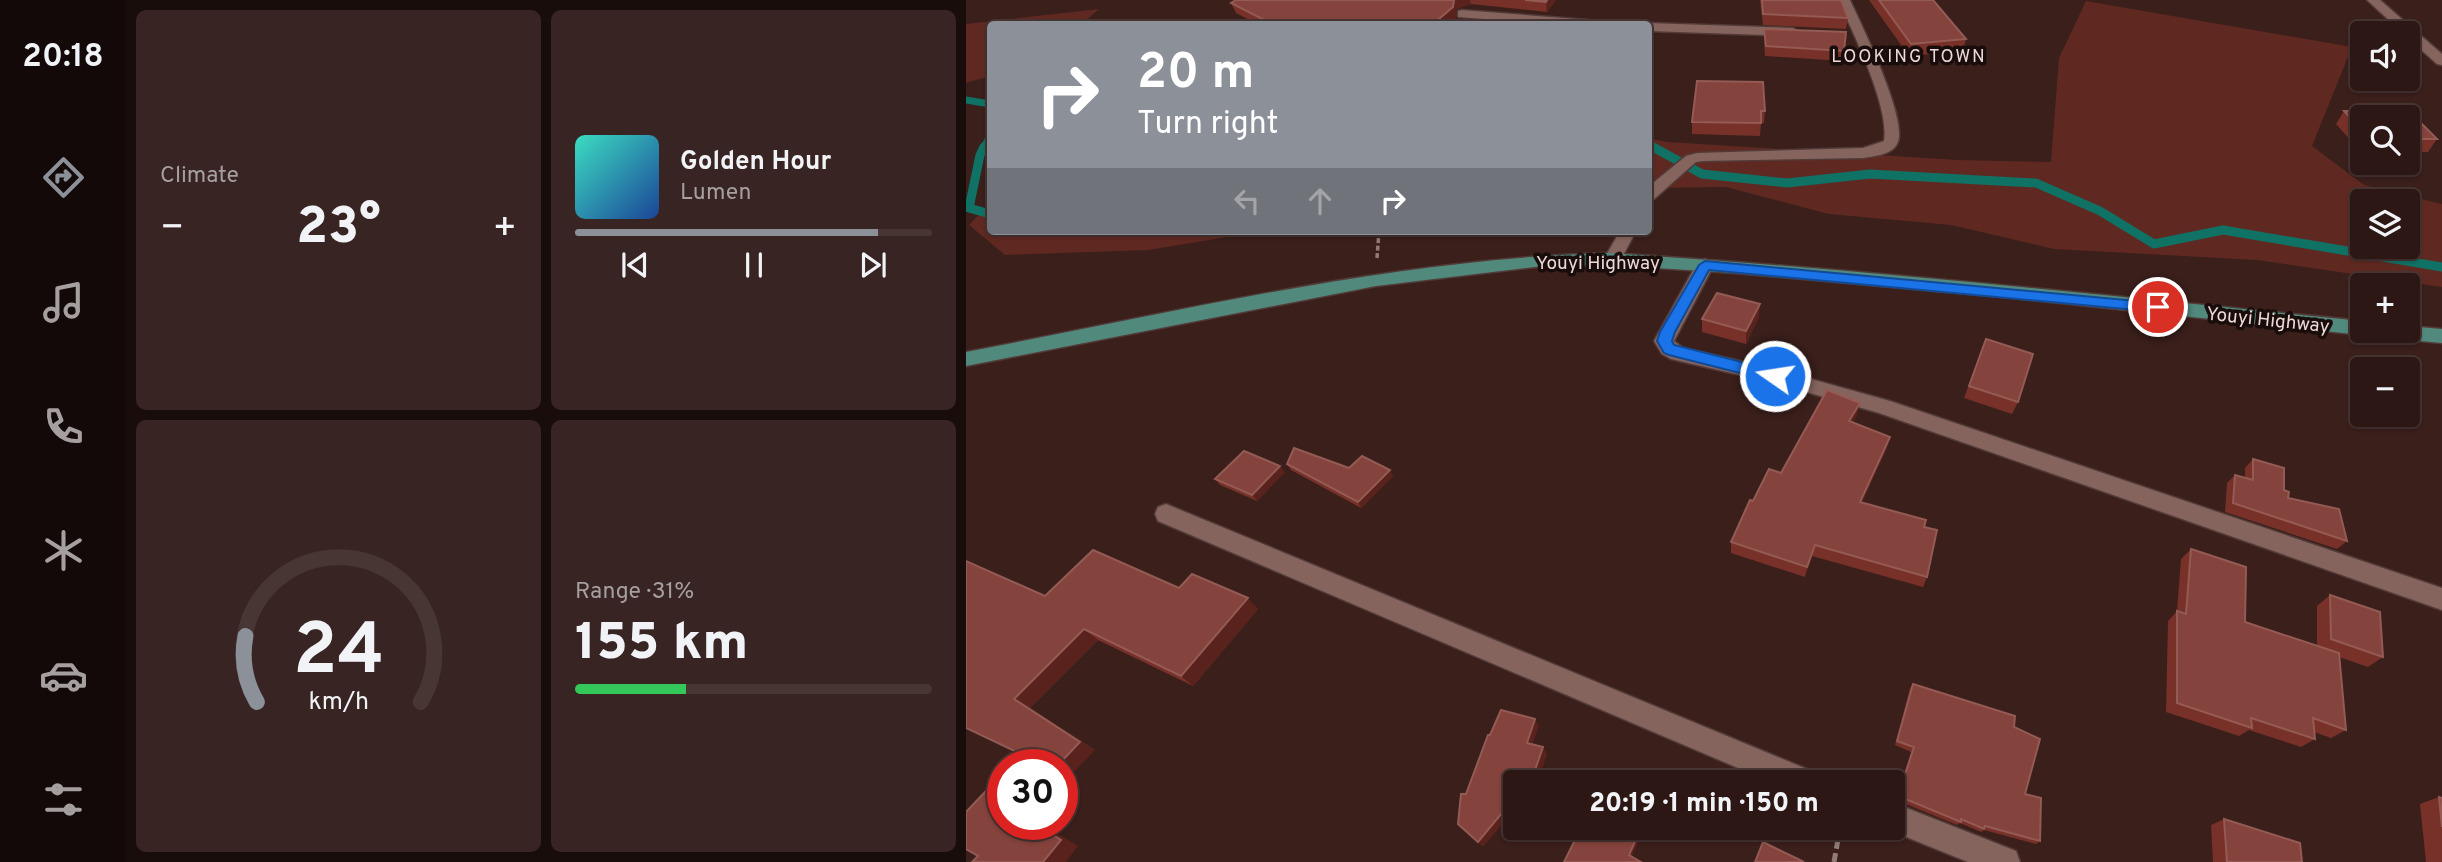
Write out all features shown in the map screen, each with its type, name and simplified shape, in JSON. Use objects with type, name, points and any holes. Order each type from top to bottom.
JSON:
[{"type":"main road","name":"Youyi Highway","points":[[966,359],[1376,280],[1510,264],[1613,259],[2003,291],[2350,327]]},
{"type":"main road","points":[[2420,334],[2442,336]]},
{"type":"street","points":[[1474,0],[1462,14],[1551,21]]},
{"type":"street","points":[[1652,192],[1691,159],[1714,155],[1863,153],[1890,145],[1894,129],[1855,36],[1844,0]]},
{"type":"street","points":[[2373,0],[2442,61]]},
{"type":"street","points":[[1652,27],[1810,33]]},
{"type":"street","points":[[1613,259],[1626,235]]},
{"type":"street","points":[[1705,265],[1664,341],[1669,349],[1678,354],[1884,406],[2442,599]]},
{"type":"street","points":[[1166,514],[1775,770]]},
{"type":"street","points":[[1905,822],[2005,862]]},
{"type":"path","points":[[1834,862],[1838,840]]},
{"type":"shaded area","points":[[2086,1],[2350,47],[2312,146],[2364,185],[2380,189],[2350,189],[2350,259],[2420,259],[2420,199],[2442,204],[2442,287],[2420,284],[2420,273],[2350,274],[2257,260],[2054,249],[1951,225],[1829,214],[1726,187],[1652,188],[1652,139],[1667,142],[1958,160],[2051,162],[2059,58]]},
{"type":"shaded area","points":[[1099,9],[1085,21],[993,21]]},
{"type":"shaded area","points":[[987,22],[987,77],[966,83],[966,24]]},
{"type":"shaded area","points":[[987,206],[987,235],[1240,235],[1148,250],[1005,255],[969,225]]},
{"type":"building","points":[[1236,0],[1454,0],[1453,7],[1437,21],[1266,21],[1231,3]]},
{"type":"building","points":[[1762,0],[1841,0],[1848,18],[1763,14]]},
{"type":"building","points":[[1879,0],[1933,0],[1966,39],[1911,44]]},
{"type":"building","points":[[1764,29],[1846,32],[1844,51],[1766,46]]},
{"type":"building","points":[[1697,81],[1763,82],[1765,111],[1761,111],[1761,123],[1692,122]]},
{"type":"building","points":[[2420,122],[2437,139],[2420,139]]},
{"type":"building","points":[[1717,293],[1760,304],[1746,331],[1702,319]]},
{"type":"building","points":[[1986,339],[2033,354],[2018,402],[1969,386]]},
{"type":"building","points":[[1827,390],[1860,403],[1849,421],[1890,437],[1860,502],[1926,520],[1924,527],[1937,530],[1927,577],[1815,545],[1807,567],[1731,542],[1750,500],[1753,501],[1769,469],[1781,473]]},
{"type":"building","points":[[1294,448],[1349,468],[1362,456],[1390,470],[1358,502],[1287,464]]},
{"type":"building","points":[[1244,451],[1280,466],[1252,495],[1215,479]]},
{"type":"building","points":[[2253,459],[2284,468],[2284,490],[2289,492],[2288,498],[2339,509],[2347,541],[2233,503],[2235,475],[2253,480]]},
{"type":"building","points":[[2191,549],[2246,567],[2245,622],[2339,653],[2346,730],[2313,718],[2315,739],[2251,718],[2252,728],[2177,703],[2177,611],[2186,614]]},
{"type":"building","points":[[1093,550],[1179,588],[1192,574],[1248,598],[1181,676],[1084,629],[1014,699],[1080,742],[1073,749],[1010,749],[966,728],[966,561],[1045,596]]},
{"type":"building","points":[[2330,595],[2380,612],[2383,657],[2331,639]]},
{"type":"building","points":[[1913,684],[2015,716],[2014,727],[2040,739],[2025,794],[2041,798],[2040,841],[1985,826],[1984,829],[1961,819],[1961,822],[1905,799],[1905,775],[1914,747],[1897,741]]},
{"type":"building","points":[[1501,710],[1535,719],[1527,743],[1543,747],[1535,770],[1503,770],[1503,812],[1478,842],[1458,824],[1461,794],[1466,794]]},
{"type":"building","points":[[987,790],[987,840],[1061,840],[1043,862],[972,862],[978,856],[966,849],[966,812]]},
{"type":"building","points":[[2439,797],[2442,798],[2442,827]]},
{"type":"building","points":[[2224,819],[2300,843],[2302,862],[2227,862]]},
{"type":"building","points":[[1575,840],[1636,840],[1629,855],[1641,862],[1564,862]]},
{"type":"building","points":[[1763,842],[1804,862],[1755,862]]},
{"type":"waterway","points":[[966,100],[987,104]]},
{"type":"waterway","points":[[983,149],[987,142]]},
{"type":"waterway","points":[[1652,146],[1656,149]]},
{"type":"waterway","points":[[1653,147],[1702,174],[1787,183],[1870,174],[2036,183],[2100,211],[2154,244],[2223,230],[2442,267]]},
{"type":"waterway","points":[[983,149],[969,208],[987,213]]},
{"type":"district","name":"LOOKING TOWN","points":[[1909,56]]},
{"type":"route","points":[[1775,376],[1678,354],[1669,349],[1664,341],[1705,265],[2158,307]]}]
